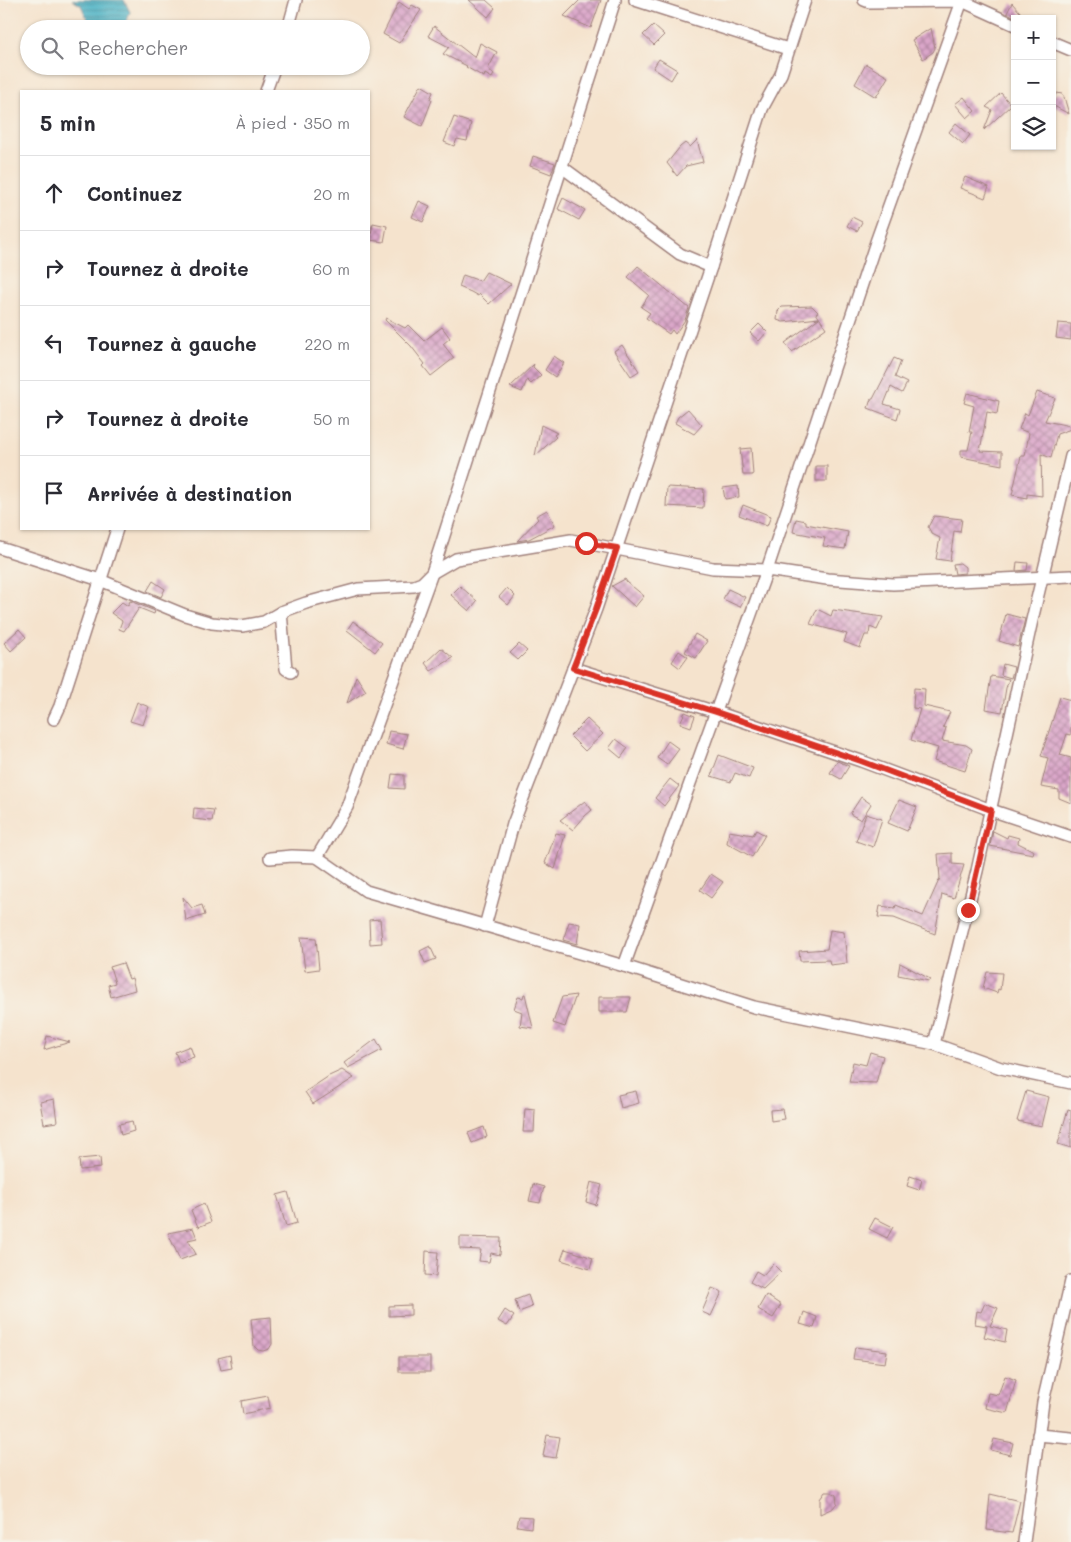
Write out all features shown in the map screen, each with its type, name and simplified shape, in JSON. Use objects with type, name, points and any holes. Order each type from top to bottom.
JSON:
[{"type":"street","points":[[290,20],[296,0]]},
{"type":"street","points":[[317,857],[347,807],[432,573],[615,0]]},
{"type":"street","points":[[635,0],[788,49]]},
{"type":"street","points":[[485,926],[512,824],[596,609],[762,109],[781,74],[805,0]]},
{"type":"street","points":[[864,0],[869,2],[962,1],[1011,23]]},
{"type":"street","points":[[624,966],[767,570],[877,239],[962,1]]},
{"type":"street","points":[[1056,44],[1071,50]]},
{"type":"street","points":[[266,90],[272,75]]},
{"type":"street","points":[[562,167],[680,254],[711,267]]},
{"type":"street","points":[[934,1044],[977,871],[1071,456]]},
{"type":"street","points":[[54,719],[60,706],[117,530]]},
{"type":"street","points":[[0,548],[100,580],[212,623],[242,626],[264,622],[281,612],[306,603],[358,589],[414,586],[422,583],[432,573],[456,559],[571,540],[714,568],[767,570],[827,579],[893,584],[1071,576]]},
{"type":"street","points":[[281,612],[286,669],[291,672]]},
{"type":"street","points":[[573,668],[716,712],[861,761],[991,810],[1071,837]]},
{"type":"street","points":[[270,858],[292,856],[317,857],[366,891],[624,966],[754,1007],[934,1044],[1000,1068],[1071,1083]]},
{"type":"street","points":[[1024,1542],[1043,1402],[1071,1281]]},
{"type":"street","points":[[1038,1435],[1071,1438]]},
{"type":"water","points":[[72,0],[124,0],[130,12],[127,20],[88,20],[81,5]]},
{"type":"building","points":[[469,0],[486,0],[495,8],[488,17]]},
{"type":"building","points":[[580,0],[601,0],[591,28],[564,16]]},
{"type":"building","points":[[399,2],[409,9],[412,5],[421,10],[399,43],[383,34]]},
{"type":"building","points":[[1012,3],[1022,15],[1011,15],[1007,13]]},
{"type":"building","points":[[653,25],[664,35],[654,45],[643,35]]},
{"type":"building","points":[[434,26],[475,58],[480,43],[497,52],[488,69],[494,74],[492,78],[485,74],[484,77],[443,54],[449,47],[428,36]]},
{"type":"building","points":[[931,28],[935,48],[933,52],[923,59],[912,40]]},
{"type":"building","points":[[659,59],[677,70],[671,80],[653,68]]},
{"type":"building","points":[[866,64],[888,77],[876,97],[855,84]]},
{"type":"building","points":[[421,85],[433,92],[430,99],[432,100],[422,126],[404,117]]},
{"type":"building","points":[[1001,93],[1011,105],[984,130],[992,110],[986,107]]},
{"type":"building","points":[[1056,94],[1062,94],[1064,97],[1069,114],[1056,107]]},
{"type":"building","points":[[964,97],[975,111],[967,118],[955,104]]},
{"type":"building","points":[[454,117],[471,123],[467,141],[457,139],[454,146],[444,142]]},
{"type":"building","points":[[956,123],[970,135],[963,144],[949,132]]},
{"type":"building","points":[[697,140],[703,162],[686,166],[677,176],[667,163],[685,143],[690,147]]},
{"type":"building","points":[[533,156],[555,163],[551,174],[530,166]]},
{"type":"building","points":[[965,177],[989,187],[985,198],[960,188]]},
{"type":"building","points":[[563,198],[585,210],[579,220],[558,209]]},
{"type":"building","points":[[419,201],[430,206],[423,222],[412,217]]},
{"type":"building","points":[[852,217],[862,222],[857,231],[847,226]]},
{"type":"building","points":[[373,223],[387,226],[384,242],[370,240]]},
{"type":"building","points":[[638,266],[689,308],[685,320],[675,334],[672,330],[669,334],[646,318],[650,313],[641,307],[649,295],[628,277]]},
{"type":"building","points":[[486,272],[511,284],[489,304],[479,294],[478,296],[459,287],[463,275],[480,281]]},
{"type":"building","points":[[812,306],[818,312],[816,313],[826,328],[792,352],[785,343],[819,318],[783,322],[777,320],[778,311],[782,307]]},
{"type":"building","points":[[386,318],[405,328],[408,325],[424,341],[442,327],[450,338],[443,344],[454,358],[431,376],[423,366],[425,364],[411,346],[385,320]]},
{"type":"building","points":[[1058,323],[1071,324],[1071,340],[1056,338]]},
{"type":"building","points":[[759,324],[767,332],[759,341],[750,333]]},
{"type":"building","points":[[622,345],[639,371],[631,376],[614,351]]},
{"type":"building","points":[[554,356],[564,363],[555,377],[545,370]]},
{"type":"building","points":[[894,358],[901,361],[895,377],[907,383],[902,393],[891,387],[884,404],[900,409],[897,419],[868,408]]},
{"type":"building","points":[[534,364],[533,367],[541,375],[531,384],[527,380],[522,392],[510,387]]},
{"type":"building","points":[[1037,392],[1055,398],[1045,421],[1071,426],[1071,429],[1057,434],[1051,458],[1041,454],[1042,496],[1027,494],[1027,498],[1012,495],[1021,456],[1025,456],[1029,433],[1019,429],[1025,413],[1028,415]]},
{"type":"building","points":[[967,393],[999,401],[997,414],[987,412],[980,451],[1002,452],[1002,465],[961,457],[961,450],[968,450],[972,432],[969,432],[974,406],[964,403]]},
{"type":"building","points":[[688,409],[702,425],[694,434],[675,423],[678,417]]},
{"type":"building","points":[[541,425],[557,433],[554,435],[556,437],[535,456]]},
{"type":"building","points":[[751,448],[753,475],[743,475],[740,449]]},
{"type":"building","points":[[816,466],[827,466],[827,481],[816,481]]},
{"type":"building","points":[[738,486],[739,497],[725,499],[723,488]]},
{"type":"building","points":[[667,487],[704,489],[703,508],[666,506]]},
{"type":"building","points":[[743,505],[771,516],[767,526],[739,515]]},
{"type":"building","points":[[547,510],[555,525],[529,539],[517,541],[538,519],[536,516]]},
{"type":"building","points":[[934,516],[962,519],[960,532],[954,531],[950,561],[936,559],[940,538],[932,534],[928,527]]},
{"type":"building","points":[[796,519],[806,521],[806,524],[848,532],[845,549],[823,546],[825,538],[793,532]]},
{"type":"building","points":[[1017,562],[1028,563],[1027,570],[1016,571]]},
{"type":"building","points":[[960,563],[965,567],[965,573],[955,574],[953,564]]},
{"type":"building","points":[[625,579],[644,596],[635,607],[612,586]]},
{"type":"building","points":[[153,581],[165,589],[161,597],[147,591]]},
{"type":"building","points":[[460,586],[477,601],[469,611],[451,595]]},
{"type":"building","points":[[507,588],[515,596],[508,605],[499,597]]},
{"type":"building","points":[[728,589],[745,597],[740,607],[723,599]]},
{"type":"building","points":[[130,601],[155,611],[154,614],[139,608],[124,631],[119,629],[122,621],[111,613],[122,602],[128,606]]},
{"type":"building","points":[[817,609],[831,616],[833,610],[883,617],[877,630],[870,627],[869,635],[865,635],[860,648],[844,642],[847,634],[810,624]]},
{"type":"building","points":[[1006,614],[1025,619],[1018,647],[999,641]]},
{"type":"building","points":[[353,621],[382,643],[375,652],[347,630]]},
{"type":"building","points":[[19,629],[26,637],[11,651],[4,643]]},
{"type":"building","points":[[695,634],[707,641],[696,658],[685,652]]},
{"type":"building","points":[[519,644],[527,651],[518,660],[510,653]]},
{"type":"building","points":[[441,648],[453,658],[431,671],[425,663]]},
{"type":"building","points":[[679,651],[688,657],[680,668],[672,662]]},
{"type":"building","points":[[1003,664],[1014,667],[1011,678],[1001,675]]},
{"type":"building","points":[[356,676],[366,691],[347,703]]},
{"type":"building","points":[[991,676],[1009,679],[1002,712],[986,709]]},
{"type":"building","points":[[914,688],[925,689],[924,706],[950,712],[943,727],[946,728],[942,741],[966,745],[972,749],[965,771],[934,761],[938,748],[911,740],[920,709],[913,708]]},
{"type":"building","points":[[1060,697],[1071,700],[1071,735],[1067,734],[1060,755],[1071,758],[1071,803],[1059,798],[1059,790],[1041,787],[1048,758],[1041,756]]},
{"type":"building","points":[[137,702],[149,707],[143,725],[130,721]]},
{"type":"building","points":[[685,712],[695,716],[691,727],[680,723]]},
{"type":"building","points":[[587,719],[603,734],[585,751],[570,736]]},
{"type":"building","points":[[389,731],[407,734],[403,749],[386,744]]},
{"type":"building","points":[[616,739],[628,748],[621,758],[609,748]]},
{"type":"building","points":[[668,741],[679,749],[667,765],[657,758]]},
{"type":"building","points":[[719,755],[753,768],[749,778],[735,773],[731,782],[711,776]]},
{"type":"building","points":[[837,761],[849,766],[841,779],[830,773]]},
{"type":"building","points":[[392,774],[404,775],[404,789],[390,788]]},
{"type":"building","points":[[670,779],[679,786],[664,806],[655,798]]},
{"type":"building","points":[[861,797],[871,804],[861,820],[850,814]]},
{"type":"building","points":[[899,800],[917,807],[907,831],[888,823]]},
{"type":"building","points":[[585,801],[592,810],[573,830],[560,820]]},
{"type":"building","points":[[194,808],[214,810],[212,821],[193,819]]},
{"type":"building","points":[[866,814],[882,819],[873,847],[856,841]]},
{"type":"building","points":[[756,830],[765,835],[752,857],[727,843],[729,831],[753,835]]},
{"type":"building","points":[[993,831],[1007,838],[1008,835],[1019,838],[1018,843],[1034,851],[1033,854],[990,846]]},
{"type":"building","points":[[556,833],[565,835],[555,869],[545,863]]},
{"type":"building","points":[[952,853],[952,864],[964,865],[954,898],[942,894],[935,934],[894,918],[878,917],[880,906],[895,908],[896,905],[923,916],[940,878],[938,854]]},
{"type":"building","points":[[711,874],[723,882],[711,898],[700,890]]},
{"type":"building","points":[[183,897],[192,908],[202,905],[205,915],[186,921]]},
{"type":"building","points":[[380,919],[382,943],[370,944],[369,920]]},
{"type":"building","points":[[569,922],[580,924],[577,944],[563,940]]},
{"type":"building","points":[[830,930],[844,932],[847,963],[830,965],[829,960],[800,961],[799,951],[827,949]]},
{"type":"building","points":[[301,937],[316,938],[319,969],[305,971]]},
{"type":"building","points":[[430,946],[436,959],[425,963],[420,951]]},
{"type":"building","points":[[123,963],[129,979],[132,978],[135,990],[111,997],[108,985],[115,983],[110,967]]},
{"type":"building","points":[[900,963],[930,979],[929,981],[898,975]]},
{"type":"building","points":[[987,972],[1002,973],[1000,990],[998,989],[997,993],[983,988]]},
{"type":"building","points":[[524,994],[533,1028],[520,1026],[522,1012],[514,1009],[518,997],[523,998]]},
{"type":"building","points":[[576,995],[565,1027],[553,1023],[562,997]]},
{"type":"building","points":[[599,997],[631,997],[627,1012],[599,1012]]},
{"type":"building","points":[[47,1036],[70,1042],[44,1050]]},
{"type":"building","points":[[376,1039],[382,1050],[348,1068],[344,1063]]},
{"type":"building","points":[[190,1046],[194,1057],[179,1062],[175,1052]]},
{"type":"building","points":[[870,1052],[883,1056],[876,1083],[849,1082],[853,1062],[866,1065]]},
{"type":"building","points":[[342,1070],[354,1078],[313,1104],[305,1092]]},
{"type":"building","points":[[636,1091],[639,1103],[621,1108],[618,1095]]},
{"type":"building","points":[[1026,1091],[1049,1097],[1042,1126],[1017,1121]]},
{"type":"building","points":[[54,1099],[57,1122],[44,1124],[40,1102]]},
{"type":"building","points":[[525,1109],[535,1110],[534,1132],[523,1132]]},
{"type":"building","points":[[782,1109],[784,1119],[771,1121],[770,1110]]},
{"type":"building","points":[[1068,1109],[1071,1110],[1071,1148],[1058,1144]]},
{"type":"building","points":[[132,1121],[134,1131],[121,1135],[119,1124]]},
{"type":"building","points":[[484,1127],[487,1137],[472,1143],[468,1133]]},
{"type":"building","points":[[100,1157],[101,1168],[80,1170],[79,1159]]},
{"type":"building","points":[[910,1176],[922,1180],[919,1190],[907,1186]]},
{"type":"building","points":[[591,1182],[602,1185],[596,1205],[586,1202]]},
{"type":"building","points":[[533,1184],[544,1187],[540,1203],[529,1201]]},
{"type":"building","points":[[288,1192],[297,1223],[286,1226],[277,1195]]},
{"type":"building","points":[[204,1204],[211,1222],[198,1227],[191,1210]]},
{"type":"building","points":[[875,1218],[893,1227],[887,1238],[869,1229]]},
{"type":"building","points":[[193,1228],[197,1238],[188,1240],[196,1254],[180,1260],[168,1233]]},
{"type":"building","points":[[460,1237],[501,1238],[500,1255],[491,1253],[489,1262],[479,1261],[481,1250],[460,1249]]},
{"type":"building","points":[[565,1249],[593,1258],[590,1269],[561,1260]]},
{"type":"building","points":[[426,1251],[438,1252],[436,1276],[425,1275]]},
{"type":"building","points":[[773,1264],[781,1272],[763,1289],[750,1282],[756,1271],[763,1275]]},
{"type":"building","points":[[712,1288],[722,1292],[711,1316],[702,1312]]},
{"type":"building","points":[[528,1295],[532,1307],[519,1312],[515,1300]]},
{"type":"building","points":[[766,1295],[781,1305],[773,1318],[758,1309]]},
{"type":"building","points":[[985,1303],[998,1308],[990,1326],[1007,1330],[1005,1342],[984,1337],[987,1326],[975,1324],[977,1311],[981,1312]]},
{"type":"building","points":[[411,1305],[411,1315],[389,1316],[389,1306]]},
{"type":"building","points":[[505,1310],[514,1316],[507,1326],[498,1321]]},
{"type":"building","points":[[804,1312],[817,1317],[814,1328],[800,1324]]},
{"type":"building","points":[[271,1317],[272,1344],[269,1349],[258,1350],[254,1346],[251,1319]]},
{"type":"building","points":[[855,1347],[887,1351],[885,1363],[853,1359]]},
{"type":"building","points":[[230,1355],[232,1368],[221,1370],[218,1358]]},
{"type":"building","points":[[399,1357],[430,1357],[430,1372],[399,1372]]},
{"type":"building","points":[[1005,1376],[1016,1380],[1007,1413],[985,1408],[988,1393],[998,1395]]},
{"type":"building","points":[[268,1396],[270,1408],[243,1414],[241,1401]]},
{"type":"building","points":[[547,1435],[560,1437],[556,1458],[543,1456]]},
{"type":"building","points":[[994,1439],[1013,1443],[1010,1455],[991,1450]]},
{"type":"building","points":[[825,1492],[831,1492],[836,1495],[837,1503],[833,1508],[820,1514],[820,1499]]},
{"type":"building","points":[[990,1494],[1020,1501],[1012,1533],[987,1530]]},
{"type":"building","points":[[519,1516],[532,1517],[531,1528],[517,1526]]},
{"type":"route","points":[[586,543],[617,548],[573,668],[716,712],[861,761],[991,810],[968,910]]}]
